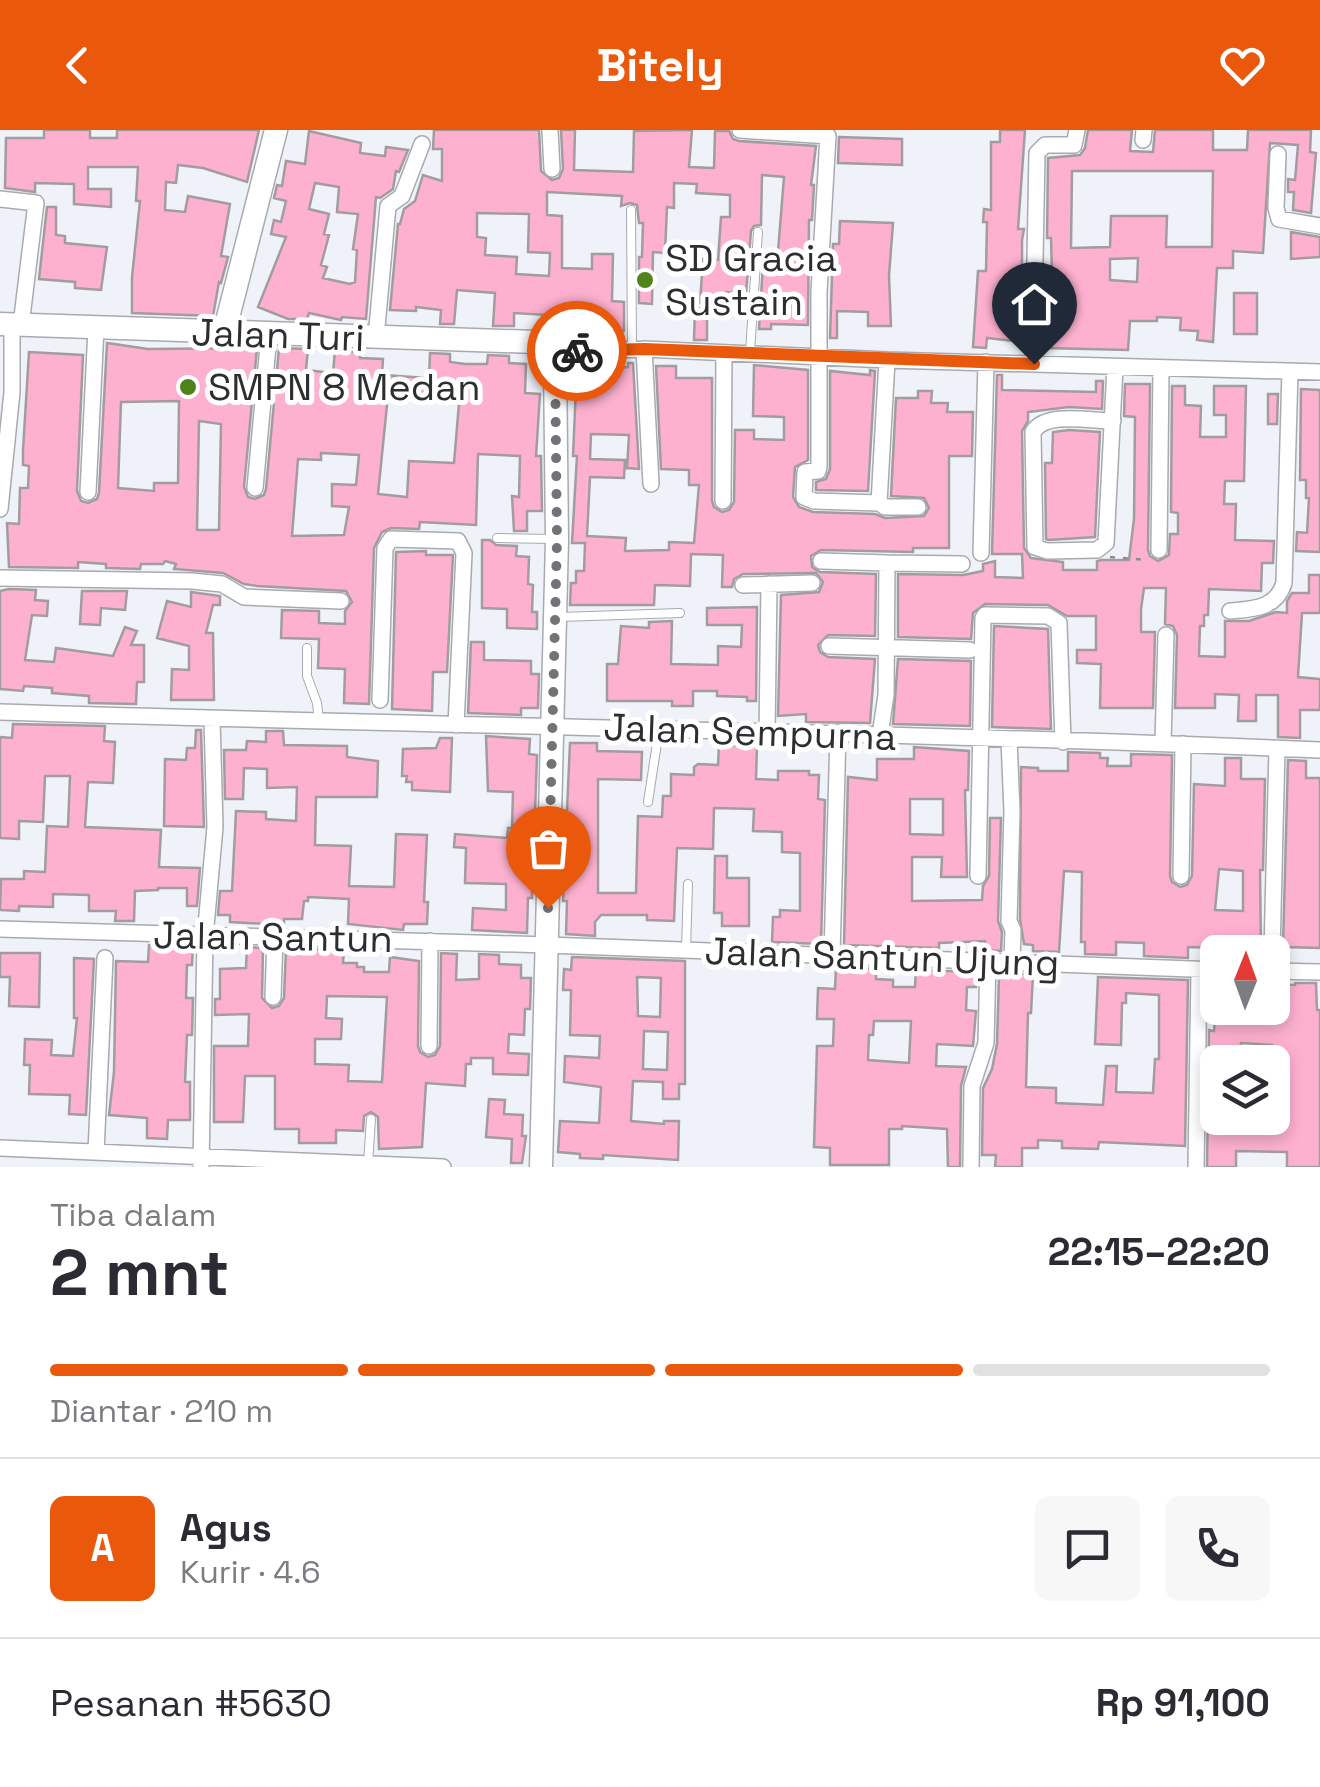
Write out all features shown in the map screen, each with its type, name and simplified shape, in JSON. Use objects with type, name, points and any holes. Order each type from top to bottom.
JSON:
[{"type":"main road","points":[[224,334],[276,130]]},
{"type":"main road","name":"Jalan Turi","points":[[11,325],[535,342],[552,352]]},
{"type":"main road","points":[[541,1167],[557,540],[552,352]]},
{"type":"street","points":[[550,130],[552,169]]},
{"type":"street","points":[[740,130],[828,136],[819,356],[819,468],[806,472],[804,497],[814,501],[918,507]]},
{"type":"street","points":[[1034,364],[1037,153],[1045,145],[1074,145],[1078,130]]},
{"type":"street","points":[[376,338],[388,206],[402,196],[422,144]]},
{"type":"street","points":[[1278,154],[1279,219],[1320,226]]},
{"type":"street","points":[[0,199],[36,203],[11,325],[12,392],[0,509]]},
{"type":"street","points":[[88,492],[96,328]]},
{"type":"street","points":[[255,488],[269,335]]},
{"type":"street","points":[[552,352],[638,349],[1320,372]]},
{"type":"street","points":[[638,349],[651,484]]},
{"type":"street","points":[[722,501],[724,352]]},
{"type":"street","points":[[879,503],[887,360]]},
{"type":"street","points":[[980,553],[986,362]]},
{"type":"street","points":[[1113,421],[1048,420],[1036,426],[1035,547],[1047,551],[1102,548],[1106,542],[1113,421],[1115,367]]},
{"type":"street","points":[[1159,550],[1161,368]]},
{"type":"street","points":[[1230,610],[1268,605],[1284,584],[1290,371]]},
{"type":"street","points":[[380,710],[385,548],[391,539],[401,538],[458,541],[464,553],[456,725]]},
{"type":"street","points":[[821,561],[962,564]]},
{"type":"street","points":[[880,735],[886,694],[887,563]]},
{"type":"street","points":[[0,578],[192,581],[222,584],[244,597],[342,601]]},
{"type":"street","points":[[743,585],[812,583]]},
{"type":"street","points":[[767,734],[769,584]]},
{"type":"street","points":[[978,876],[982,618],[989,614],[1048,616],[1058,622],[1063,742]]},
{"type":"street","points":[[1163,743],[1166,636]]},
{"type":"street","points":[[830,646],[970,650]]},
{"type":"street","name":"Jalan Sempurna","points":[[0,712],[318,723],[380,710],[456,725],[1320,750]]},
{"type":"street","points":[[201,1162],[205,937],[214,827],[212,719]]},
{"type":"street","points":[[832,955],[838,734]]},
{"type":"street","points":[[1008,740],[1012,961]]},
{"type":"street","points":[[1181,876],[1183,744]]},
{"type":"street","points":[[1272,935],[1277,748]]},
{"type":"street","name":"Jalan Santun","points":[[0,929],[547,945]]},
{"type":"street","points":[[273,997],[275,938]]},
{"type":"street","points":[[429,1046],[430,941]]},
{"type":"street","name":"Jalan Santun Ujung","points":[[547,945],[1199,970]]},
{"type":"street","points":[[96,1152],[104,958]]},
{"type":"street","points":[[971,1167],[972,1086],[986,1043],[988,962]]},
{"type":"street","points":[[1196,1167],[1199,970]]},
{"type":"street","points":[[1290,971],[1320,972]]},
{"type":"street","points":[[0,1148],[32,1150],[59,1159],[96,1152],[201,1162],[443,1167]]},
{"type":"street","points":[[32,1150],[32,1167]]},
{"type":"lane","points":[[632,210],[638,349]]},
{"type":"lane","points":[[750,354],[758,232]]},
{"type":"lane","points":[[497,538],[557,540]]},
{"type":"lane","points":[[555,617],[680,613]]},
{"type":"lane","points":[[307,648],[307,676],[318,703],[318,723]]},
{"type":"lane","points":[[648,802],[659,730]]},
{"type":"lane","points":[[686,950],[688,884]]},
{"type":"lane","points":[[368,1164],[371,1119]]},
{"type":"path","points":[[1094,556],[1157,562],[1159,550]]},
{"type":"building","points":[[44,130],[90,130],[90,138],[117,138],[117,130],[259,130],[247,182],[203,168],[178,165],[176,183],[166,182],[165,210],[185,212],[188,196],[230,204],[221,256],[228,257],[213,316],[132,313],[140,201],[136,201],[138,167],[88,167],[88,189],[111,189],[111,207],[74,204],[74,184],[35,183],[35,192],[5,188],[6,138],[44,138]]},
{"type":"building","points":[[434,130],[539,130],[541,171],[552,180],[559,178],[563,169],[561,130],[575,130],[574,170],[633,172],[634,131],[692,130],[689,167],[714,168],[715,131],[729,131],[739,141],[816,146],[809,220],[808,325],[771,324],[771,329],[759,329],[763,264],[777,264],[784,177],[762,175],[761,225],[751,231],[746,294],[726,292],[725,305],[700,303],[703,259],[718,260],[721,217],[730,217],[730,195],[696,193],[697,184],[674,183],[674,208],[667,207],[665,253],[653,252],[652,304],[639,303],[643,223],[639,223],[637,205],[621,206],[622,196],[547,192],[547,215],[562,216],[562,268],[592,269],[592,254],[613,254],[612,301],[624,302],[624,331],[586,333],[587,327],[564,327],[564,316],[514,313],[514,326],[493,326],[495,293],[457,290],[454,324],[440,324],[441,310],[390,310],[398,224],[404,209],[415,201],[423,175],[442,181],[442,149],[433,149]],"holes":[[[477,213],[529,214],[528,252],[550,253],[549,276],[516,274],[517,257],[485,255],[486,238],[477,237]]]},
{"type":"building","points":[[1000,130],[1025,130],[1018,229],[1024,229],[1022,342],[987,338],[986,348],[973,347],[978,271],[986,271],[987,222],[983,222],[984,209],[991,210],[991,142],[1000,142]]},
{"type":"building","points":[[1088,130],[1132,130],[1130,151],[1153,152],[1155,130],[1213,130],[1213,150],[1247,150],[1248,130],[1311,130],[1310,152],[1316,153],[1311,213],[1293,210],[1294,192],[1288,192],[1288,179],[1295,180],[1298,145],[1270,143],[1263,253],[1233,251],[1233,268],[1217,268],[1213,342],[1197,340],[1198,331],[1180,330],[1181,318],[1157,317],[1157,321],[1130,321],[1128,350],[1045,348],[1046,275],[1052,275],[1051,238],[1047,238],[1048,158],[1080,155]],"holes":[[[1072,171],[1213,171],[1212,247],[1166,247],[1167,216],[1111,216],[1110,247],[1071,248]],[[1138,258],[1137,282],[1110,280],[1110,259]]]},
{"type":"building","points":[[309,131],[361,143],[360,153],[385,156],[386,147],[408,150],[399,172],[396,171],[393,189],[376,197],[366,319],[341,320],[309,313],[307,319],[288,319],[258,307],[286,237],[271,234],[274,220],[281,222],[286,201],[274,198],[277,185],[282,186],[286,161],[305,164]],"holes":[[[315,183],[339,187],[337,212],[358,214],[353,249],[357,250],[355,282],[350,284],[323,278],[327,267],[321,265],[329,235],[324,234],[329,214],[309,209]]]},
{"type":"building","points":[[839,137],[902,139],[902,165],[838,163]]},
{"type":"building","points":[[47,207],[56,207],[56,235],[65,236],[65,243],[107,247],[101,290],[75,288],[75,282],[39,279]]},
{"type":"building","points":[[840,221],[893,223],[891,326],[868,326],[868,312],[837,311],[837,338],[830,338],[833,244],[839,244]]},
{"type":"building","points":[[1291,232],[1320,237],[1320,257],[1291,259]]},
{"type":"building","points":[[1234,293],[1257,293],[1257,334],[1234,334]]},
{"type":"building","points":[[695,308],[707,308],[707,340],[694,340]]},
{"type":"building","points":[[107,343],[148,349],[257,348],[244,487],[248,497],[255,499],[264,495],[266,489],[279,348],[308,349],[306,370],[333,373],[335,350],[360,353],[360,358],[383,359],[382,375],[429,378],[430,353],[450,354],[450,362],[465,364],[487,364],[488,355],[509,356],[509,363],[526,364],[525,393],[540,394],[536,456],[541,456],[542,511],[527,511],[527,531],[514,531],[512,496],[519,497],[520,456],[478,454],[476,525],[420,522],[419,529],[391,528],[382,532],[374,548],[369,704],[344,703],[345,669],[318,668],[319,639],[281,638],[282,610],[319,611],[319,623],[345,624],[345,611],[352,602],[346,591],[244,584],[223,573],[174,569],[176,564],[165,561],[141,564],[140,569],[78,562],[78,568],[9,567],[7,523],[19,524],[20,488],[28,488],[29,466],[23,465],[23,450],[29,352],[83,355],[77,491],[81,501],[88,503],[97,499]],"holes":[[[388,395],[459,403],[454,463],[409,461],[407,497],[378,494]],[[179,401],[178,483],[154,483],[154,491],[118,488],[121,402]],[[199,421],[221,424],[219,530],[197,530]],[[321,453],[359,455],[356,485],[332,484],[332,506],[349,507],[344,535],[292,536],[298,459],[321,460]]]},
{"type":"building","points":[[628,363],[633,363],[639,469],[627,468],[629,435],[591,434],[590,459],[625,460],[624,478],[590,477],[587,536],[626,538],[625,551],[669,550],[669,542],[694,543],[699,485],[689,485],[689,470],[661,469],[656,366],[676,366],[676,378],[712,378],[712,501],[722,512],[734,502],[735,430],[754,430],[754,439],[784,440],[784,417],[753,416],[754,365],[808,370],[808,460],[795,467],[793,497],[799,507],[813,512],[875,514],[885,518],[924,516],[929,508],[924,498],[891,496],[896,398],[918,398],[918,391],[932,391],[931,403],[948,403],[947,412],[973,412],[972,456],[949,456],[949,548],[913,548],[913,552],[821,550],[811,556],[812,567],[820,572],[876,574],[875,636],[828,635],[818,645],[828,657],[875,659],[870,723],[806,722],[806,714],[778,716],[781,595],[819,592],[823,582],[816,573],[743,574],[734,579],[732,587],[722,587],[723,555],[691,554],[690,586],[655,585],[654,605],[570,605],[571,583],[576,583],[576,571],[584,571],[585,543],[572,543],[576,387],[599,388],[600,369],[628,367]]},
{"type":"building","points":[[870,370],[875,371],[868,491],[816,490],[816,482],[826,479],[830,469],[830,371],[870,375]]},
{"type":"building","points":[[997,375],[1002,375],[1002,390],[1096,392],[1096,381],[1103,381],[1102,409],[1069,407],[1028,412],[1022,431],[1024,548],[1031,558],[1063,562],[1063,570],[1097,570],[1097,561],[1129,560],[1134,519],[1135,417],[1124,416],[1125,384],[1150,384],[1148,550],[1158,561],[1169,555],[1170,534],[1178,534],[1178,513],[1171,512],[1172,386],[1185,386],[1185,405],[1201,406],[1200,437],[1226,437],[1226,415],[1214,415],[1214,386],[1246,386],[1244,481],[1225,481],[1224,504],[1236,504],[1235,540],[1274,541],[1273,563],[1262,563],[1261,591],[1209,589],[1208,615],[1204,615],[1204,626],[1200,626],[1199,656],[1225,657],[1225,621],[1249,621],[1276,612],[1287,613],[1292,593],[1309,593],[1309,575],[1320,575],[1320,613],[1302,613],[1298,677],[1320,679],[1320,710],[1300,710],[1300,738],[1278,737],[1278,695],[1256,695],[1256,721],[1238,721],[1239,695],[1215,694],[1215,708],[1175,708],[1177,635],[1173,626],[1165,624],[1166,588],[1144,588],[1141,609],[1141,632],[1155,632],[1153,708],[1100,708],[1101,664],[1077,663],[1077,650],[1096,650],[1096,616],[1067,616],[1048,605],[985,604],[973,613],[971,639],[898,637],[898,574],[963,575],[983,571],[983,564],[995,561],[995,577],[1023,578],[1022,554],[992,554]]},
{"type":"building","points":[[1301,389],[1320,390],[1320,552],[1296,551],[1297,532],[1307,533],[1309,498],[1306,480],[1300,480]]},
{"type":"building","points":[[1268,394],[1278,394],[1277,424],[1268,424]]},
{"type":"building","points":[[1053,432],[1100,432],[1095,537],[1049,540],[1045,463],[1052,463]]},
{"type":"building","points":[[482,540],[517,546],[516,556],[529,557],[528,584],[533,585],[532,612],[537,612],[537,629],[507,628],[507,609],[482,608]]},
{"type":"building","points":[[426,551],[426,555],[453,555],[447,672],[433,672],[432,711],[392,709],[396,552]]},
{"type":"building","points":[[36,590],[35,600],[48,601],[47,616],[32,615],[25,660],[54,662],[56,648],[113,656],[125,627],[137,631],[131,645],[144,645],[144,682],[137,682],[136,704],[89,703],[89,696],[52,693],[52,688],[0,689],[0,591]]},
{"type":"building","points":[[82,591],[127,591],[125,610],[101,608],[100,625],[80,624]]},
{"type":"building","points":[[191,592],[220,596],[220,605],[213,605],[206,633],[213,633],[214,700],[171,700],[172,669],[189,670],[189,646],[157,638],[167,601],[191,607]]},
{"type":"building","points":[[757,607],[756,701],[717,696],[717,691],[693,691],[693,706],[672,706],[672,701],[607,701],[607,664],[618,664],[621,626],[649,628],[649,622],[672,621],[671,664],[718,665],[718,646],[741,647],[742,625],[707,625],[707,608]]},
{"type":"building","points":[[994,626],[1048,629],[1051,729],[992,727]]},
{"type":"building","points":[[471,642],[484,642],[484,660],[531,661],[531,674],[539,674],[538,708],[521,708],[521,715],[468,713]]},
{"type":"building","points":[[898,659],[971,661],[970,726],[893,724]]},
{"type":"building","points":[[13,724],[105,726],[104,741],[115,742],[113,783],[88,782],[85,827],[161,830],[159,867],[200,868],[197,906],[187,906],[187,888],[158,888],[135,891],[134,921],[115,921],[116,911],[89,911],[89,895],[53,894],[53,907],[0,910],[1,879],[24,879],[24,871],[45,872],[47,826],[68,827],[70,776],[45,776],[43,822],[19,821],[19,839],[0,838],[0,737],[12,738]]},
{"type":"building","points":[[196,730],[201,730],[204,827],[164,826],[165,759],[186,760],[187,748],[195,748]]},
{"type":"building","points":[[266,731],[283,731],[284,745],[347,746],[347,757],[378,761],[377,797],[316,797],[315,845],[351,846],[349,886],[394,887],[396,834],[427,835],[427,924],[404,924],[403,930],[348,924],[349,899],[308,897],[302,919],[284,919],[284,925],[230,922],[230,915],[218,915],[220,891],[232,891],[236,811],[266,812],[266,819],[296,821],[297,787],[267,788],[267,769],[244,768],[243,799],[225,799],[224,750],[246,750],[247,741],[266,742]]},
{"type":"building","points":[[486,736],[530,739],[529,754],[537,755],[532,898],[528,898],[527,933],[472,930],[473,908],[506,910],[506,884],[465,883],[466,848],[454,847],[455,834],[507,838],[508,828],[512,828],[513,792],[488,791]]},
{"type":"building","points":[[440,738],[452,738],[450,792],[412,790],[412,782],[406,782],[407,776],[402,776],[403,749],[436,748]]},
{"type":"building","points":[[570,743],[597,743],[597,751],[642,752],[641,780],[598,779],[598,893],[636,893],[638,816],[662,817],[663,796],[671,796],[671,774],[694,775],[698,764],[718,765],[719,745],[757,746],[756,779],[778,780],[778,771],[809,771],[809,775],[819,775],[818,799],[825,800],[821,944],[772,942],[773,917],[780,917],[780,910],[800,911],[800,853],[782,852],[782,832],[753,831],[754,809],[714,808],[713,849],[677,848],[674,921],[647,920],[647,915],[601,915],[595,922],[595,936],[566,934],[567,901],[563,901]]},
{"type":"building","points":[[914,747],[969,751],[965,790],[967,877],[941,877],[942,857],[912,857],[912,901],[982,900],[989,876],[990,818],[1001,818],[1001,951],[985,950],[985,941],[939,943],[939,948],[844,945],[848,777],[877,780],[877,759],[914,759]],"holes":[[[910,799],[943,799],[943,835],[910,834]]]},
{"type":"building","points":[[1068,752],[1100,753],[1100,758],[1108,758],[1107,766],[1131,766],[1131,754],[1172,755],[1170,876],[1180,887],[1187,885],[1192,876],[1194,784],[1225,786],[1225,758],[1241,758],[1241,779],[1265,779],[1261,935],[1200,935],[1200,947],[1188,947],[1188,958],[1144,956],[1144,943],[1116,942],[1116,955],[1085,954],[1085,942],[1081,942],[1082,872],[1064,871],[1059,952],[1033,951],[1033,945],[1024,944],[1020,919],[1021,767],[1068,771]],"holes":[[[1219,869],[1243,871],[1243,911],[1215,910]]]},
{"type":"building","points":[[1288,760],[1306,761],[1306,778],[1320,778],[1320,948],[1290,947],[1290,935],[1283,935]]},
{"type":"building","points":[[715,856],[727,856],[727,878],[749,878],[749,926],[722,926],[722,913],[714,913]]},
{"type":"building","points":[[149,945],[193,946],[192,965],[187,965],[186,998],[193,998],[185,1082],[190,1082],[190,1120],[168,1120],[167,1139],[147,1138],[147,1118],[109,1115],[114,1072],[116,961],[148,962]]},
{"type":"building","points":[[247,947],[263,948],[262,998],[272,1008],[284,998],[286,949],[344,950],[343,963],[357,963],[357,967],[364,967],[364,972],[389,972],[390,957],[419,961],[418,1046],[428,1057],[435,1055],[440,1046],[441,953],[457,954],[456,980],[479,979],[479,954],[499,955],[499,964],[521,965],[521,978],[531,978],[524,1035],[509,1034],[508,1053],[529,1054],[528,1075],[493,1074],[493,1058],[471,1058],[471,1064],[466,1064],[465,1086],[426,1083],[422,1147],[379,1149],[378,1117],[371,1112],[364,1116],[363,1131],[336,1130],[336,1143],[299,1143],[299,1129],[275,1129],[275,1076],[245,1076],[243,1122],[214,1122],[214,1046],[248,1046],[249,1014],[215,1015],[215,999],[220,999],[220,969],[246,968]],"holes":[[[327,996],[387,997],[382,1082],[348,1081],[349,1065],[315,1064],[315,1039],[341,1039],[342,1019],[326,1018]]]},
{"type":"building","points":[[0,953],[40,953],[39,1007],[9,1006],[10,977],[0,977]]},
{"type":"building","points":[[572,957],[685,961],[685,1084],[679,1084],[679,1099],[663,1099],[663,1082],[633,1081],[631,1121],[679,1121],[678,1160],[603,1155],[603,1159],[580,1158],[580,1154],[558,1152],[560,1121],[599,1123],[601,1087],[564,1082],[565,1056],[599,1058],[600,1036],[570,1035],[571,990],[563,990],[564,969],[571,970]],"holes":[[[637,977],[661,978],[660,1017],[638,1016]],[[644,1031],[668,1032],[667,1070],[643,1069]]]},
{"type":"building","points":[[74,958],[94,959],[86,1115],[69,1114],[70,1095],[29,1094],[30,1065],[24,1065],[25,1039],[52,1040],[51,1055],[73,1056],[77,1018]]},
{"type":"building","points":[[836,967],[876,969],[876,979],[893,980],[893,987],[915,987],[916,970],[976,972],[976,987],[967,987],[966,1010],[976,1011],[973,1046],[937,1044],[936,1066],[966,1067],[961,1086],[960,1167],[948,1167],[947,1129],[889,1129],[889,1165],[830,1165],[830,1148],[814,1147],[817,1046],[833,1046],[834,1019],[817,1019],[818,988],[835,989]],"holes":[[[874,1021],[911,1021],[909,1063],[868,1060]]]},
{"type":"building","points":[[1033,974],[1026,1087],[1056,1088],[1056,1103],[1103,1105],[1106,1066],[1117,1066],[1116,1092],[1153,1093],[1155,1059],[1159,1059],[1159,995],[1126,993],[1126,1003],[1122,1003],[1121,1045],[1095,1044],[1098,977],[1188,980],[1185,1146],[1099,1142],[1098,1149],[1062,1148],[1062,1141],[1038,1140],[1038,1148],[1022,1148],[1022,1167],[995,1167],[996,1155],[982,1155],[983,1088],[997,1044],[999,976]]},
{"type":"building","points":[[1316,983],[1320,1010],[1320,1167],[1287,1167],[1287,1152],[1236,1151],[1236,1167],[1207,1167],[1207,1135],[1290,1135],[1290,1045],[1209,1045],[1209,1030],[1214,1031],[1215,1025],[1290,1025],[1290,985]]},
{"type":"building","points":[[489,1099],[505,1100],[504,1114],[523,1115],[522,1136],[526,1136],[522,1163],[511,1163],[512,1139],[486,1137]]},
{"type":"way so far","points":[[548,908],[557,540],[552,352],[577,351]]},
{"type":"place","name":"SD Gracia Sustain","points":[[645,280]]},
{"type":"place","name":"SMPN 8 Medan","points":[[188,387]]},
{"type":"route","points":[[577,351],[644,349],[1034,364]]}]
